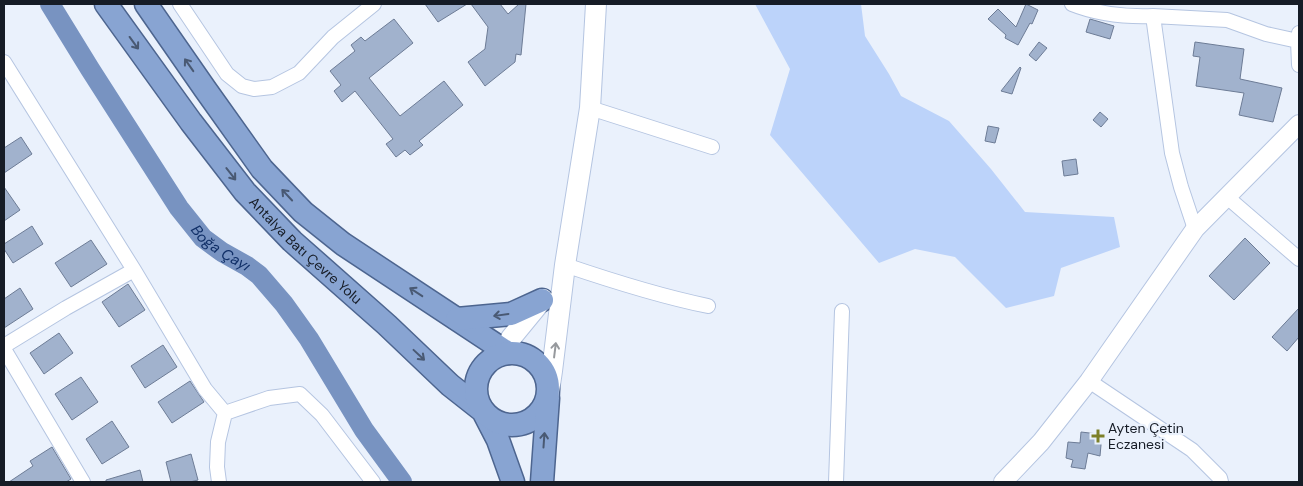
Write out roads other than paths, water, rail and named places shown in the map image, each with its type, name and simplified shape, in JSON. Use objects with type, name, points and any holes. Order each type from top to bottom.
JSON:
[{"type":"highway","name":"Antalya Batı Çevre Yolu","points":[[106,4],[190,122],[244,192],[292,241],[387,325],[450,385],[483,410],[498,440],[513,482]]},
{"type":"highway","points":[[146,4],[262,169],[302,212],[342,244],[508,353]]},
{"type":"highway","points":[[457,319],[511,314],[542,300]]},
{"type":"highway","points":[[542,482],[549,386],[542,367],[528,356],[520,353],[508,353],[494,357],[486,363],[478,378],[476,394],[478,402],[489,417],[498,423],[516,425],[530,421],[544,408],[548,398]]},
{"type":"main road","points":[[548,398],[565,266],[590,108],[596,4]]},
{"type":"main road","points":[[508,353],[511,338],[542,300],[565,266]]},
{"type":"street","points":[[180,4],[227,74],[242,86],[254,89],[272,86],[299,73],[333,37],[374,4]]},
{"type":"street","points":[[1072,4],[1085,9],[1131,17],[1153,16],[1227,20],[1266,34],[1299,37],[1299,65]]},
{"type":"street","points":[[1153,16],[1172,153],[1195,229]]},
{"type":"street","points":[[4,62],[134,270],[205,389],[225,413]]},
{"type":"street","points":[[590,108],[712,147]]},
{"type":"street","points":[[1003,482],[1041,442],[1089,381],[1195,229],[1299,124]]},
{"type":"street","points":[[1226,198],[1299,259]]},
{"type":"street","points":[[565,266],[634,288],[708,306]]},
{"type":"street","points":[[83,482],[4,348],[66,308],[134,270]]},
{"type":"street","points":[[836,482],[842,311]]},
{"type":"street","points":[[1089,381],[1192,450],[1220,478],[1221,482]]},
{"type":"street","points":[[225,413],[269,398],[300,394],[322,414],[373,482]]},
{"type":"street","points":[[219,482],[217,467],[218,442],[225,413]]},
{"type":"waterway","name":"Boğa Çayı","points":[[50,4],[179,208],[203,238],[259,275],[284,304],[309,339],[364,430],[402,482]]},
{"type":"place","name":"Ayten Çetin Eczanesi","points":[[1098,436]]}]
